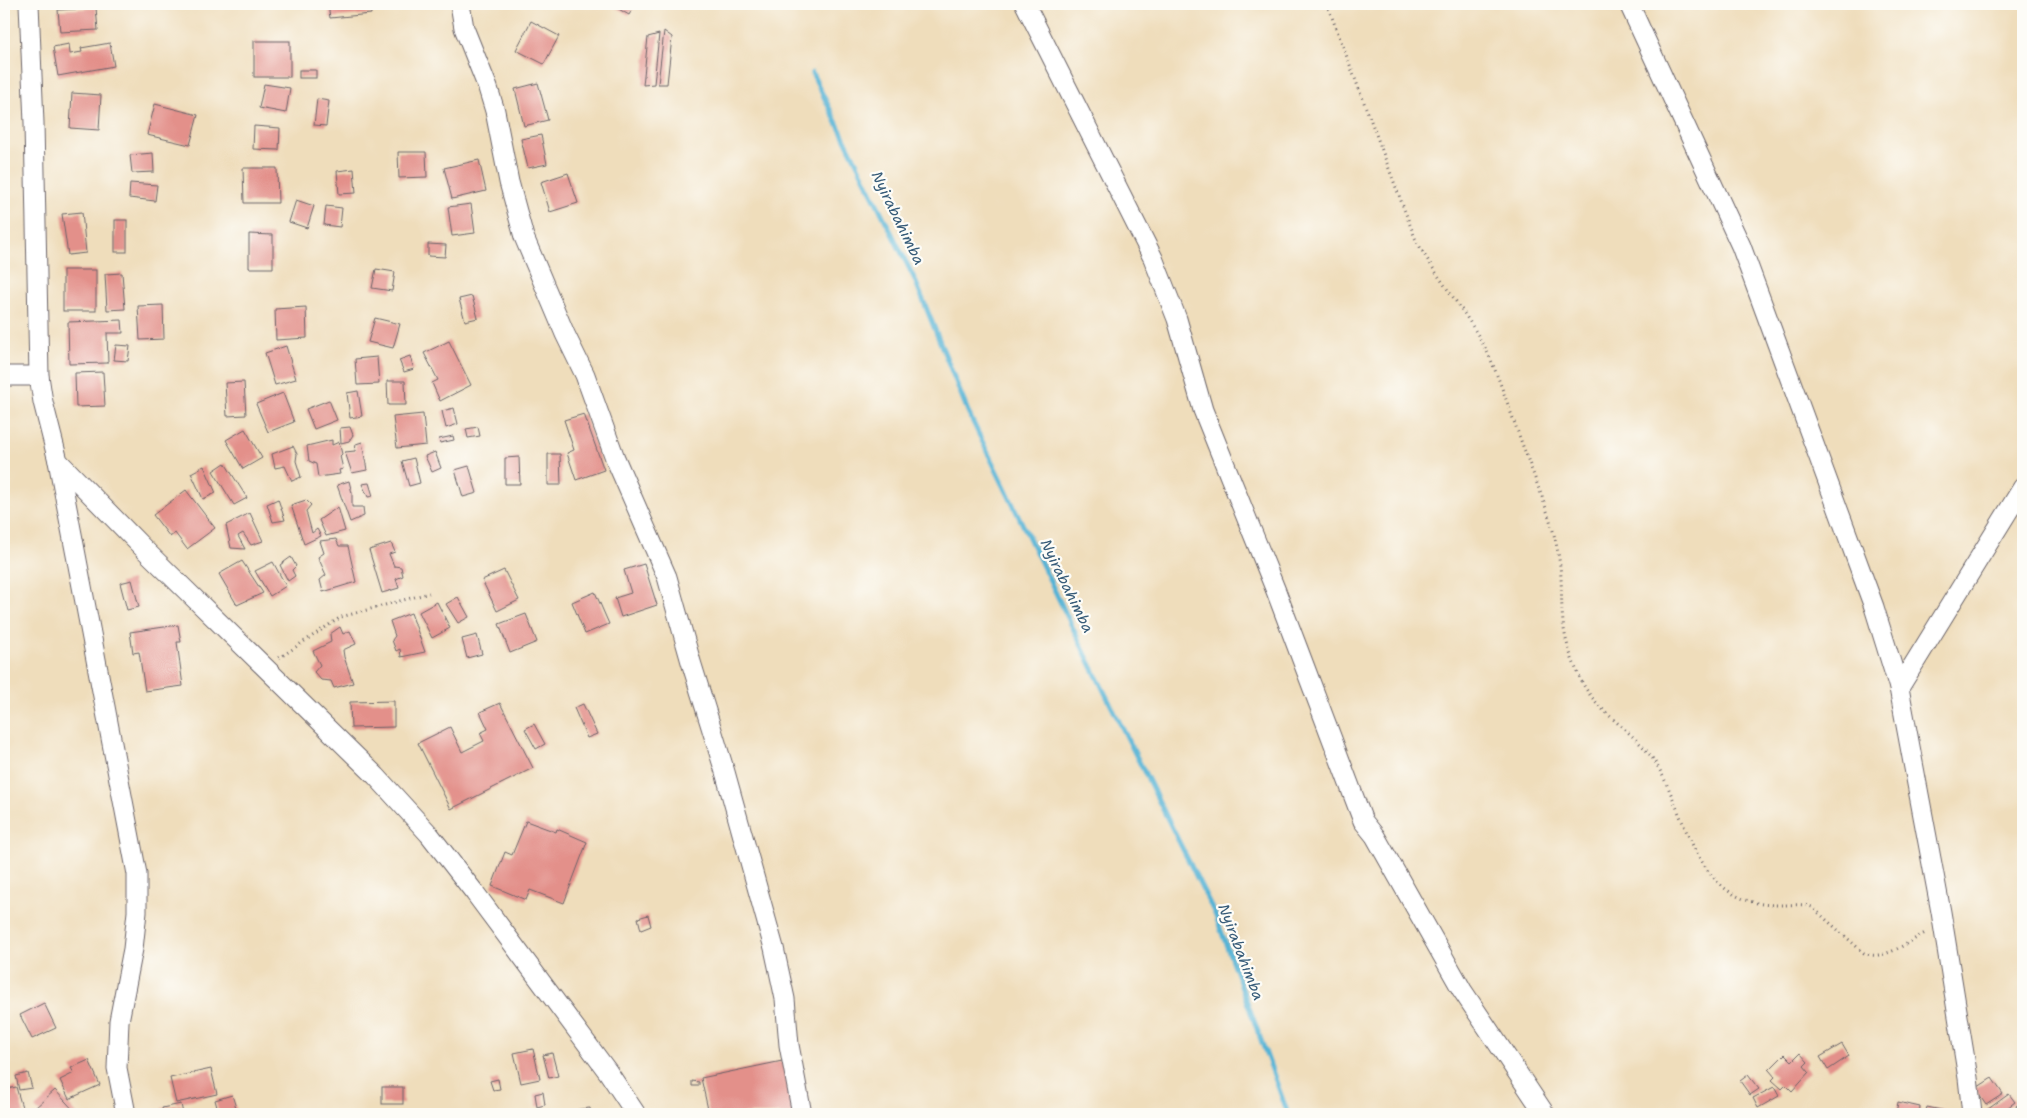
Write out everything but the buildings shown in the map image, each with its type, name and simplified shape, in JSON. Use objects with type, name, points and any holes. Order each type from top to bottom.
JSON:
[{"type":"street","points":[[29,4],[34,123],[39,376],[43,402],[58,461],[137,874],[137,912],[133,949],[118,1021],[117,1068],[126,1114]]},
{"type":"street","points":[[460,4],[464,28],[488,88],[495,112],[509,182],[524,237],[565,334],[586,375],[615,458],[667,578],[725,772],[774,948],[785,999],[789,1045],[802,1114]]},
{"type":"street","points":[[1025,4],[1153,258],[1177,319],[1203,410],[1276,591],[1363,821],[1375,836],[1462,990],[1544,1114]]},
{"type":"street","points":[[1629,4],[1741,246],[1874,607],[1899,688],[1943,924],[1972,1114]]},
{"type":"street","points":[[4,376],[39,376]]},
{"type":"street","points":[[58,461],[148,553],[376,776],[429,834],[608,1072],[636,1114]]},
{"type":"street","points":[[1899,688],[2023,487]]},
{"type":"path","points":[[1327,4],[1414,238],[1425,258],[1474,329],[1490,360],[1552,527],[1559,559],[1563,628],[1569,652],[1582,683],[1604,711],[1636,739],[1655,762],[1694,848],[1720,886],[1735,897],[1755,903],[1806,905],[1812,907],[1864,953],[1871,956],[1879,956],[1886,953],[1943,924]]},
{"type":"path","points":[[266,667],[341,617],[429,593]]},
{"type":"waterway","name":"Nyirabahimba","points":[[812,73],[915,280],[969,414],[1215,914],[1288,1114]]}]
